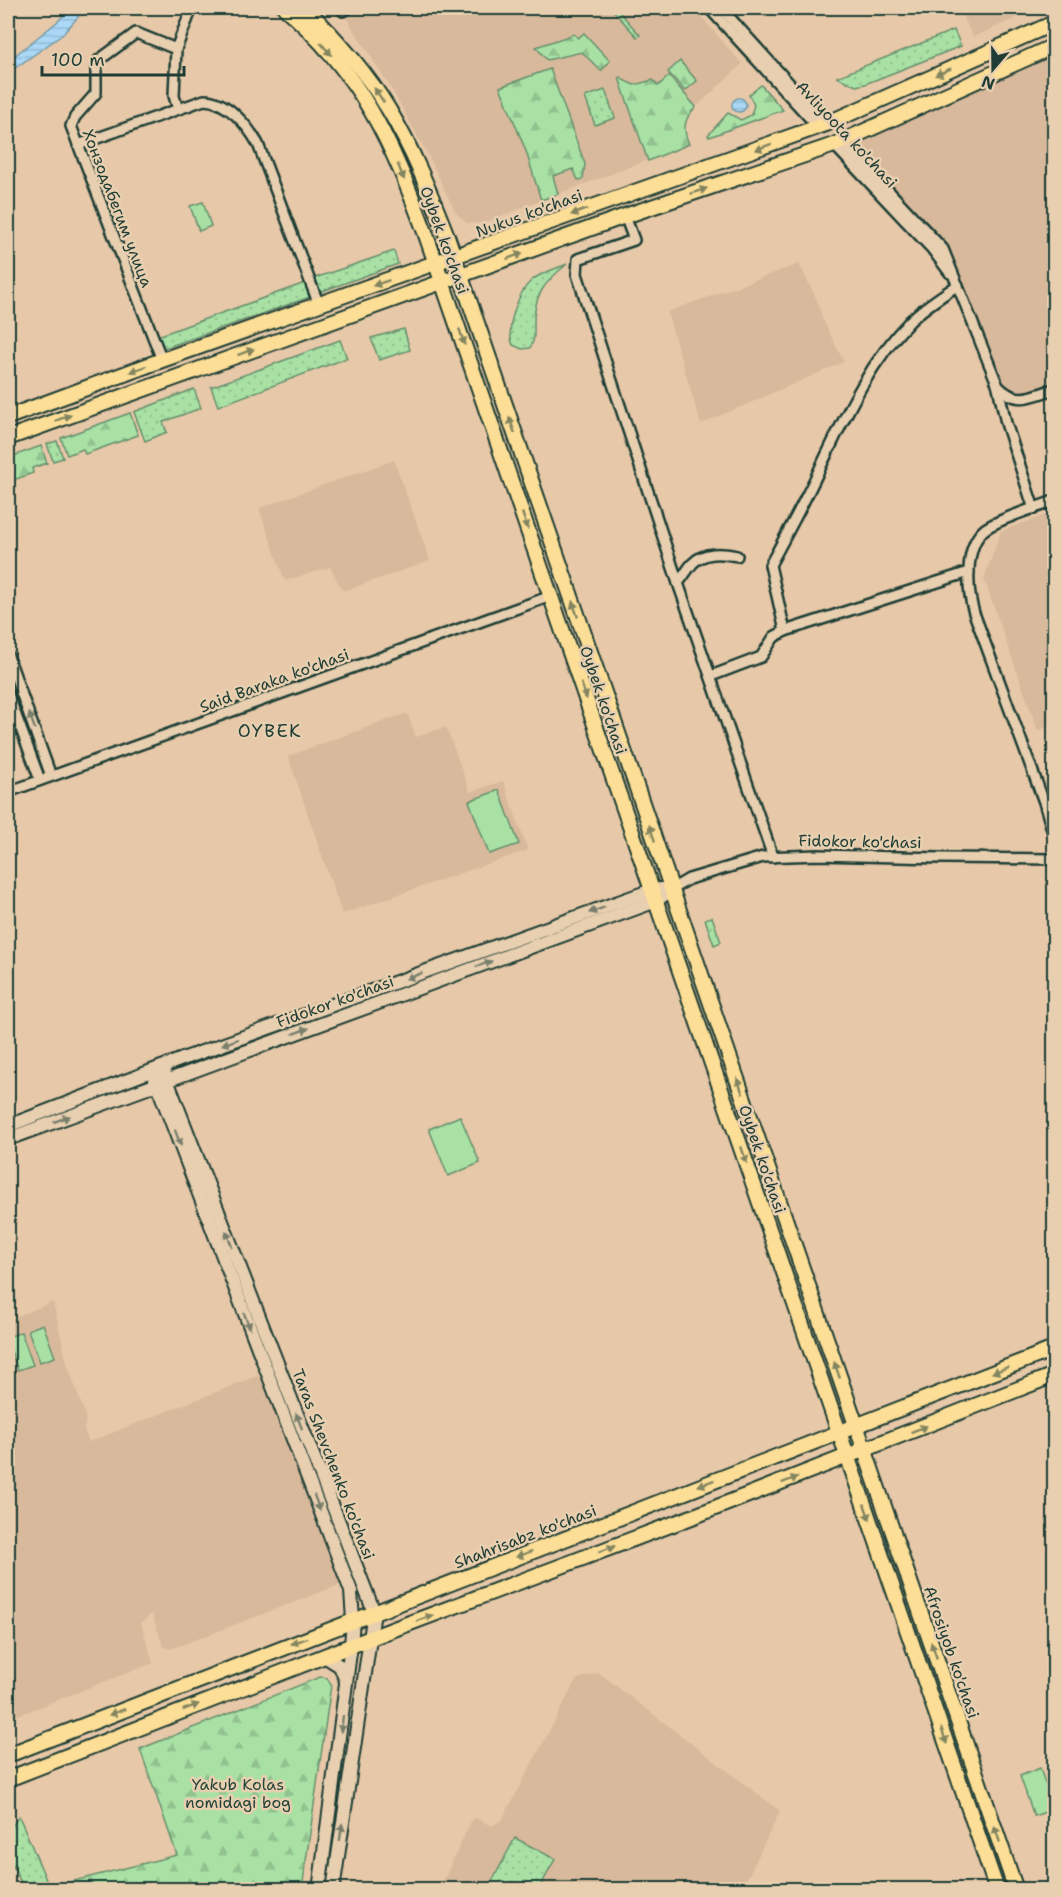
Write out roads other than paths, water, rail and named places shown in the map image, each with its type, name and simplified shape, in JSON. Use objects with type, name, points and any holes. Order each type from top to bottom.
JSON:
[{"type":"main road","name":"Oybek ko'chasi","points":[[285,8],[320,41],[345,71],[377,120],[394,152],[443,282],[839,1432]]},
{"type":"main road","name":"Oybek ko'chasi","points":[[305,8],[356,64],[390,112],[421,174],[454,257],[856,1425]]},
{"type":"main road","name":"Nukus ko'chasi","points":[[8,417],[822,125],[1054,23]]},
{"type":"main road","points":[[8,438],[625,216],[838,143],[1054,46]]},
{"type":"main road","name":"Avliyoota ko'chasi","points":[[822,125],[838,143]]},
{"type":"main road","name":"Fidokor ko'chasi","points":[[8,1126],[157,1069],[672,889]]},
{"type":"main road","name":"Fidokor ko'chasi","points":[[8,1139],[654,895]]},
{"type":"main road","name":"Taras Shevchenko ko'chasi","points":[[157,1069],[351,1591],[353,1620],[351,1645],[319,1890]]},
{"type":"main road","name":"Taras Shevchenko ko'chasi","points":[[162,1082],[374,1612]]},
{"type":"main road","name":"Shahrisabz ko'chasi","points":[[8,1755],[1054,1349]]},
{"type":"main road","points":[[8,1779],[351,1645],[848,1457],[1054,1375]]},
{"type":"main road","name":"Afrosiyob ko'chasi","points":[[856,1425],[1016,1890]]},
{"type":"main road","points":[[839,1432],[997,1890]]},
{"type":"main road","points":[[333,1890],[374,1612]]},
{"type":"main road","points":[[324,1656],[340,1666],[345,1675],[346,1684]]},
{"type":"street","points":[[178,109],[174,96],[176,48],[192,8]]},
{"type":"street","name":"Avliyoota ko'chasi","points":[[709,8],[822,125]]},
{"type":"street","name":"Avliyoota ko'chasi","points":[[721,8],[822,125]]},
{"type":"street","name":"Хонзодабегим улица","points":[[162,360],[71,129],[75,117],[96,93],[96,70],[99,60],[136,33],[176,48]]},
{"type":"street","points":[[78,145],[204,100],[215,101],[234,115],[252,134],[319,305]]},
{"type":"street","name":"Avliyoota ko'chasi","points":[[838,143],[932,249],[958,285],[998,386],[1004,418],[1034,509]]},
{"type":"street","points":[[625,216],[634,240],[578,259],[577,274],[678,584],[773,856]]},
{"type":"street","points":[[784,631],[770,565],[808,493],[840,424],[891,341],[912,319],[958,285]]},
{"type":"street","points":[[998,386],[1010,396],[1025,399]]},
{"type":"street","points":[[1004,418],[1011,405],[1054,389]]},
{"type":"street","points":[[1054,501],[986,528],[974,545],[969,572],[969,593],[974,613],[1044,802],[1054,836]]},
{"type":"street","points":[[678,584],[697,560],[721,552],[737,556]]},
{"type":"street","points":[[711,676],[761,657],[774,637],[784,631],[969,572]]},
{"type":"street","name":"Said Baraka ko'chasi","points":[[8,792],[551,596]]},
{"type":"street","points":[[8,656],[51,776]]},
{"type":"street","points":[[8,694],[40,780]]},
{"type":"street","name":"Fidokor ko'chasi","points":[[672,889],[689,879],[773,856],[1054,859]]},
{"type":"water","points":[[71,8],[86,8],[62,35],[8,73],[8,61]]},
{"type":"water","points":[[739,98],[744,100],[746,105],[744,110],[739,112],[734,110],[732,105],[734,100]]},
{"type":"district","name":"OYBEK","points":[[270,731]]},
{"type":"park label","name":"Yakub Kolas nomidagi bog","points":[[238,1793]]}]
